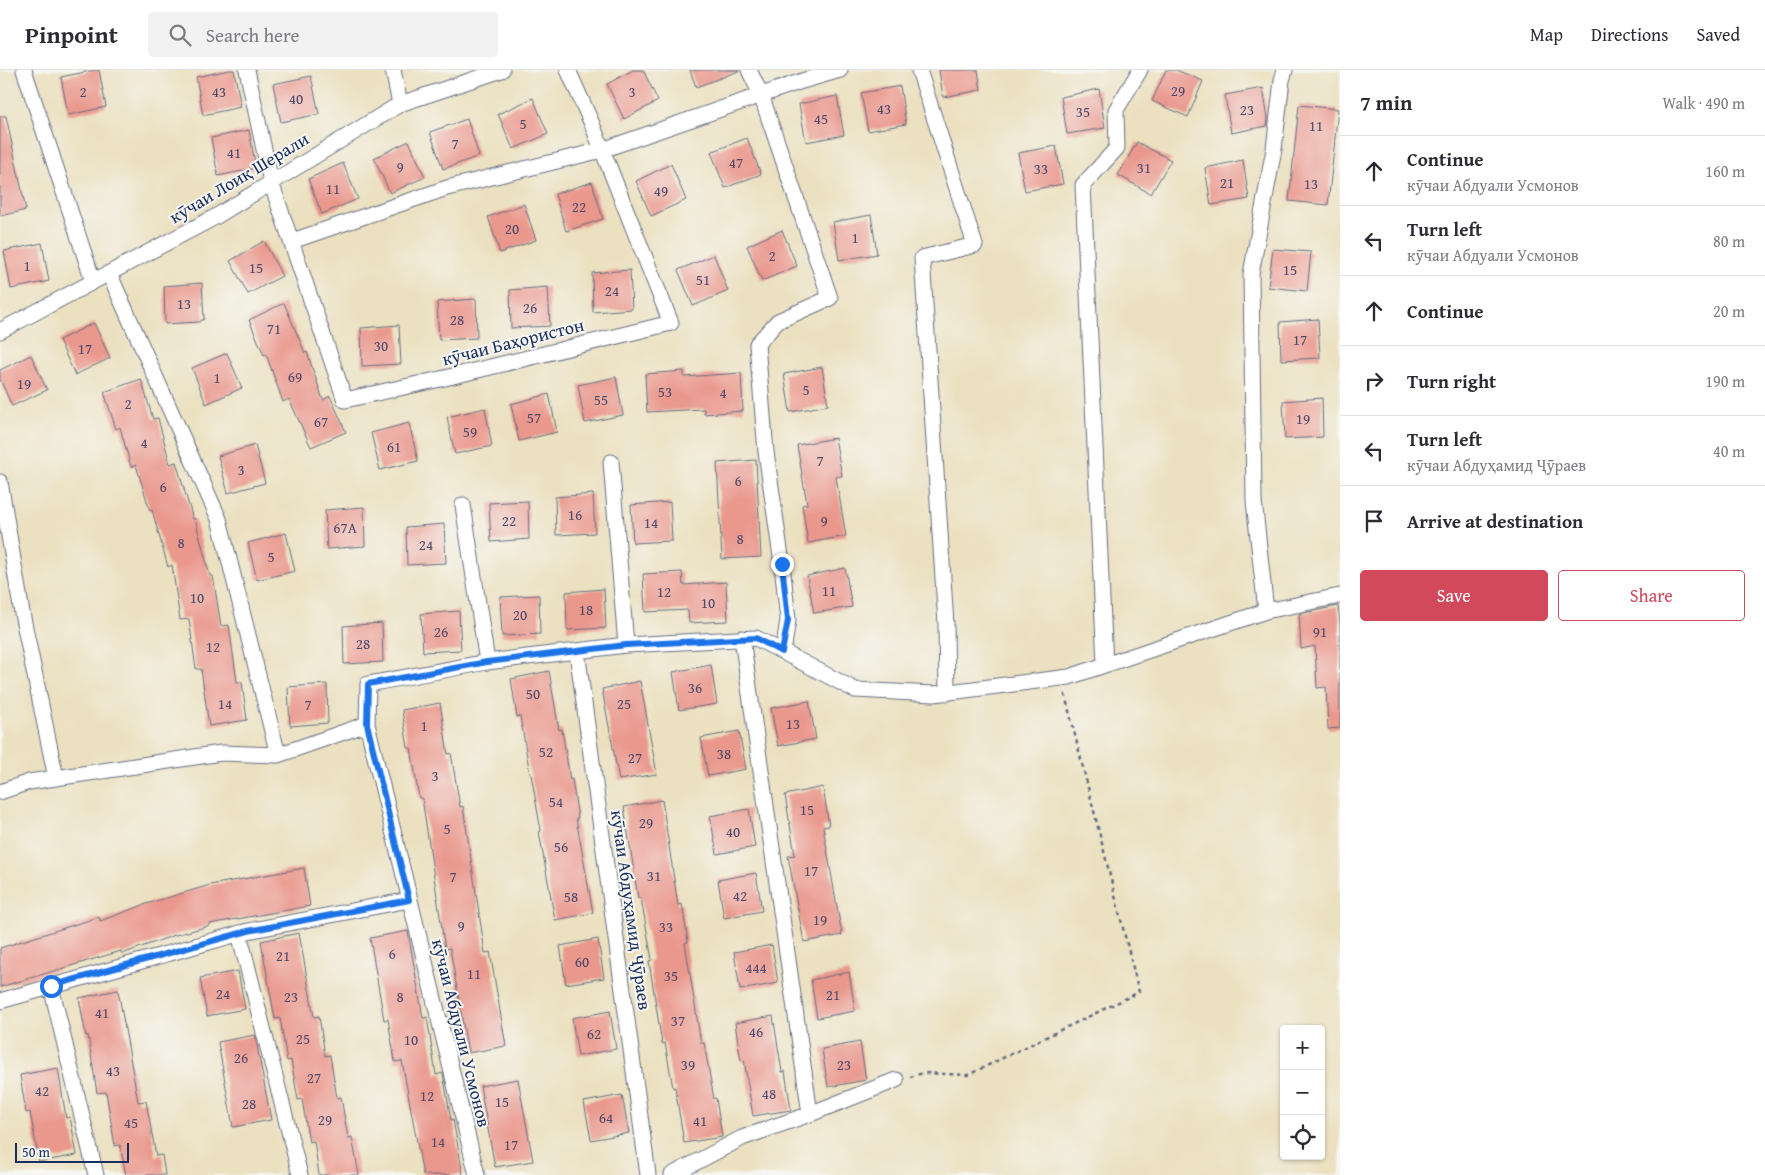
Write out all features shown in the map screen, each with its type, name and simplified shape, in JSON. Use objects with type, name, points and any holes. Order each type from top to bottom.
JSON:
[{"type":"street","points":[[24,70],[93,281]]},
{"type":"street","name":"кӯчаи Баҳористон","points":[[247,70],[271,182],[346,400],[671,323],[568,70]]},
{"type":"street","points":[[393,70],[400,104]]},
{"type":"street","name":"кӯчаи Лоиқ Шерали","points":[[0,331],[215,218],[400,104],[502,70]]},
{"type":"street","points":[[749,70],[761,95],[830,298],[778,321],[757,344],[766,452],[788,620],[782,652]]},
{"type":"street","points":[[292,241],[447,188],[602,150],[840,70]]},
{"type":"street","points":[[920,70],[975,246],[922,258],[946,624],[948,693]]},
{"type":"street","points":[[1105,665],[1083,185],[1117,148],[1116,110],[1140,70]]},
{"type":"street","points":[[1266,611],[1254,501],[1250,274],[1274,149],[1282,80],[1285,70]]},
{"type":"street","points":[[109,273],[219,519],[278,755]]},
{"type":"street","points":[[611,462],[626,645]]},
{"type":"street","points":[[0,482],[22,613],[56,778]]},
{"type":"street","points":[[463,505],[487,662],[626,645],[756,638],[855,690],[948,693],[1069,677],[1266,611],[1340,596]]},
{"type":"street","points":[[742,638],[810,1114]]},
{"type":"street","name":"кӯчаи Абдуҳамид Ҷӯраев","points":[[577,651],[648,1175]]},
{"type":"street","name":"кӯчаи Абдуали Усмонов","points":[[477,1175],[367,724],[368,684],[487,662]]},
{"type":"street","points":[[0,792],[30,782],[221,753],[278,755],[367,724]]},
{"type":"street","points":[[0,1000],[239,933],[409,900]]},
{"type":"street","points":[[239,933],[300,1175]]},
{"type":"street","points":[[51,986],[96,1175]]},
{"type":"street","points":[[672,1175],[742,1138],[810,1114],[896,1080]]},
{"type":"path","points":[[896,1080],[923,1073],[968,1075],[1139,992],[1061,678]]},
{"type":"building","points":[[99,70],[106,107],[68,115],[61,77]]},
{"type":"building","points":[[234,70],[241,107],[203,115],[196,77]]},
{"type":"building","points":[[633,70],[643,70],[658,101],[624,119],[607,84]]},
{"type":"building","points":[[690,70],[739,70],[739,71],[696,87]]},
{"type":"building","points":[[939,70],[978,70],[981,90],[943,97]]},
{"type":"building","points":[[1166,70],[1176,70],[1203,81],[1188,117],[1152,101]]},
{"type":"building","points":[[311,76],[319,114],[281,122],[273,84]]},
{"type":"building","points":[[900,86],[906,124],[868,131],[861,93]]},
{"type":"building","points":[[1263,88],[1268,119],[1267,126],[1231,133],[1225,95]]},
{"type":"building","points":[[1099,89],[1105,128],[1067,134],[1061,97]]},
{"type":"building","points":[[837,96],[844,135],[806,142],[799,104]]},
{"type":"building","points":[[533,98],[548,134],[513,149],[498,114]]},
{"type":"building","points":[[1299,105],[1338,109],[1328,205],[1289,201]]},
{"type":"building","points":[[0,116],[6,116],[26,210],[0,216]]},
{"type":"building","points":[[467,119],[479,156],[443,169],[430,132]]},
{"type":"building","points":[[249,130],[256,168],[218,176],[211,138]]},
{"type":"building","points":[[747,138],[761,174],[725,188],[711,152]]},
{"type":"building","points":[[409,141],[425,177],[390,193],[374,158]]},
{"type":"building","points":[[1137,142],[1171,160],[1151,194],[1118,175]]},
{"type":"building","points":[[1056,146],[1063,184],[1025,191],[1018,153]]},
{"type":"building","points":[[1243,160],[1249,199],[1211,205],[1205,168]]},
{"type":"building","points":[[343,163],[358,199],[322,214],[308,179]]},
{"type":"building","points":[[671,164],[686,200],[651,216],[636,181]]},
{"type":"building","points":[[592,182],[603,219],[566,231],[555,194]]},
{"type":"building","points":[[524,204],[536,240],[500,253],[488,217]]},
{"type":"building","points":[[871,215],[877,254],[839,260],[833,222]]},
{"type":"building","points":[[782,230],[797,266],[762,281],[747,246]]},
{"type":"building","points":[[264,241],[282,276],[248,294],[230,261]]},
{"type":"building","points":[[42,243],[49,281],[11,289],[4,251]]},
{"type":"building","points":[[1273,249],[1311,252],[1307,291],[1268,287]]},
{"type":"building","points":[[714,255],[728,291],[693,306],[678,270]]},
{"type":"building","points":[[630,270],[632,309],[593,312],[592,273]]},
{"type":"building","points":[[202,283],[204,319],[199,322],[165,324],[164,286]]},
{"type":"building","points":[[548,287],[550,326],[511,328],[510,290]]},
{"type":"building","points":[[476,299],[477,338],[439,340],[437,302]]},
{"type":"building","points":[[284,303],[305,353],[307,352],[323,400],[330,396],[346,432],[311,447],[289,399],[283,402],[266,354],[264,355],[249,320]]},
{"type":"building","points":[[1318,319],[1320,358],[1281,360],[1280,322]]},
{"type":"building","points":[[94,323],[110,358],[75,375],[59,340]]},
{"type":"building","points":[[399,325],[401,364],[362,366],[361,328]]},
{"type":"building","points":[[227,353],[242,388],[206,404],[192,368]]},
{"type":"building","points":[[31,355],[47,390],[12,406],[0,379],[0,370]]},
{"type":"building","points":[[822,367],[828,405],[790,412],[784,374]]},
{"type":"building","points":[[684,371],[684,377],[741,373],[743,411],[704,414],[704,409],[647,412],[645,374]]},
{"type":"building","points":[[616,377],[623,415],[585,423],[578,385]]},
{"type":"building","points":[[141,379],[153,419],[158,418],[170,464],[176,462],[193,519],[195,519],[210,576],[213,576],[221,626],[229,625],[237,682],[242,682],[247,720],[209,726],[201,669],[196,669],[189,619],[180,620],[172,565],[168,567],[152,510],[150,511],[136,465],[131,467],[120,427],[116,429],[104,392]]},
{"type":"building","points":[[549,394],[557,432],[519,441],[511,404]]},
{"type":"building","points":[[1322,398],[1323,437],[1285,439],[1283,401]]},
{"type":"building","points":[[485,408],[492,446],[455,454],[447,417]]},
{"type":"building","points":[[409,423],[418,461],[380,470],[371,433]]},
{"type":"building","points":[[835,438],[842,476],[836,477],[846,536],[808,543],[802,505],[807,504],[797,445]]},
{"type":"building","points":[[255,445],[265,483],[228,493],[218,456]]},
{"type":"building","points":[[756,460],[761,557],[722,559],[717,463]]},
{"type":"building","points":[[593,494],[595,533],[556,535],[555,497]]},
{"type":"building","points":[[528,501],[529,539],[491,542],[489,503]]},
{"type":"building","points":[[670,502],[672,541],[633,543],[631,505]]},
{"type":"building","points":[[364,507],[365,546],[327,549],[325,510]]},
{"type":"building","points":[[444,524],[446,563],[407,565],[406,527]]},
{"type":"building","points":[[286,533],[295,571],[257,580],[248,543]]},
{"type":"building","points":[[845,568],[852,607],[814,613],[807,576]]},
{"type":"building","points":[[682,572],[683,585],[726,582],[728,621],[689,623],[688,610],[645,612],[643,574]]},
{"type":"building","points":[[604,589],[606,628],[567,630],[566,592]]},
{"type":"building","points":[[539,595],[540,634],[502,636],[500,597]]},
{"type":"building","points":[[1338,606],[1340,623],[1340,728],[1328,729],[1326,687],[1317,688],[1315,646],[1301,649],[1299,614]]},
{"type":"building","points":[[459,611],[461,650],[423,652],[421,614]]},
{"type":"building","points":[[382,623],[383,662],[344,664],[343,626]]},
{"type":"building","points":[[711,665],[717,704],[679,710],[673,672]]},
{"type":"building","points":[[549,671],[559,730],[562,729],[570,780],[572,779],[578,818],[576,818],[593,913],[555,920],[539,832],[541,831],[531,774],[520,716],[517,717],[511,679]]},
{"type":"building","points":[[640,681],[657,774],[619,780],[602,689]]},
{"type":"building","points":[[327,684],[328,723],[290,726],[288,687]]},
{"type":"building","points":[[809,701],[816,739],[778,746],[771,708]]},
{"type":"building","points":[[440,703],[448,754],[451,753],[460,807],[463,806],[485,953],[490,952],[506,1046],[468,1053],[450,948],[445,949],[422,798],[419,798],[411,748],[408,748],[402,710]]},
{"type":"building","points":[[739,731],[746,769],[708,776],[701,738]]},
{"type":"building","points":[[823,787],[829,826],[823,827],[842,935],[804,942],[788,856],[795,855],[785,795]]},
{"type":"building","points":[[662,800],[678,905],[682,904],[688,942],[685,943],[701,1043],[704,1043],[722,1137],[684,1143],[675,1087],[673,1088],[665,1043],[662,1044],[649,961],[652,960],[641,898],[638,898],[624,807]]},
{"type":"building","points":[[749,809],[755,847],[717,854],[710,816]]},
{"type":"building","points":[[304,868],[310,906],[209,924],[209,926],[172,936],[122,954],[121,951],[0,987],[0,948],[99,917],[100,921],[146,904],[210,885]]},
{"type":"building","points":[[756,873],[762,911],[724,918],[718,880]]},
{"type":"building","points":[[408,931],[423,1018],[427,1017],[436,1075],[443,1073],[463,1175],[423,1175],[402,1061],[395,1062],[388,1019],[384,1020],[370,938]]},
{"type":"building","points":[[299,933],[314,1017],[319,1016],[325,1056],[330,1055],[337,1098],[341,1097],[348,1138],[352,1137],[359,1175],[319,1175],[314,1141],[309,1142],[302,1099],[298,1100],[291,1060],[287,1061],[280,1018],[275,1019],[261,941]]},
{"type":"building","points":[[598,939],[604,978],[566,984],[560,946]]},
{"type":"building","points":[[772,945],[778,983],[740,990],[734,952]]},
{"type":"building","points":[[238,971],[245,1009],[207,1016],[200,978]]},
{"type":"building","points":[[849,972],[855,1011],[817,1018],[811,980]]},
{"type":"building","points":[[118,990],[138,1102],[146,1101],[156,1156],[162,1155],[165,1175],[126,1175],[120,1145],[115,1146],[106,1092],[97,1093],[88,1035],[86,1036],[79,998]]},
{"type":"building","points":[[610,1011],[616,1049],[578,1056],[572,1018]]},
{"type":"building","points":[[773,1016],[782,1072],[785,1071],[791,1110],[753,1116],[744,1060],[741,1061],[735,1023]]},
{"type":"building","points":[[255,1035],[271,1120],[233,1127],[218,1042]]},
{"type":"building","points":[[860,1042],[866,1080],[828,1087],[822,1049]]},
{"type":"building","points":[[58,1068],[66,1118],[70,1117],[77,1155],[39,1162],[30,1112],[26,1113],[20,1075]]},
{"type":"building","points":[[518,1079],[533,1161],[495,1167],[480,1086]]},
{"type":"building","points":[[622,1095],[629,1133],[591,1140],[584,1102]]},
{"type":"route","points":[[51,986],[248,931],[409,900],[367,724],[368,684],[487,662],[626,645],[756,638],[782,652],[788,620],[782,564]]}]
